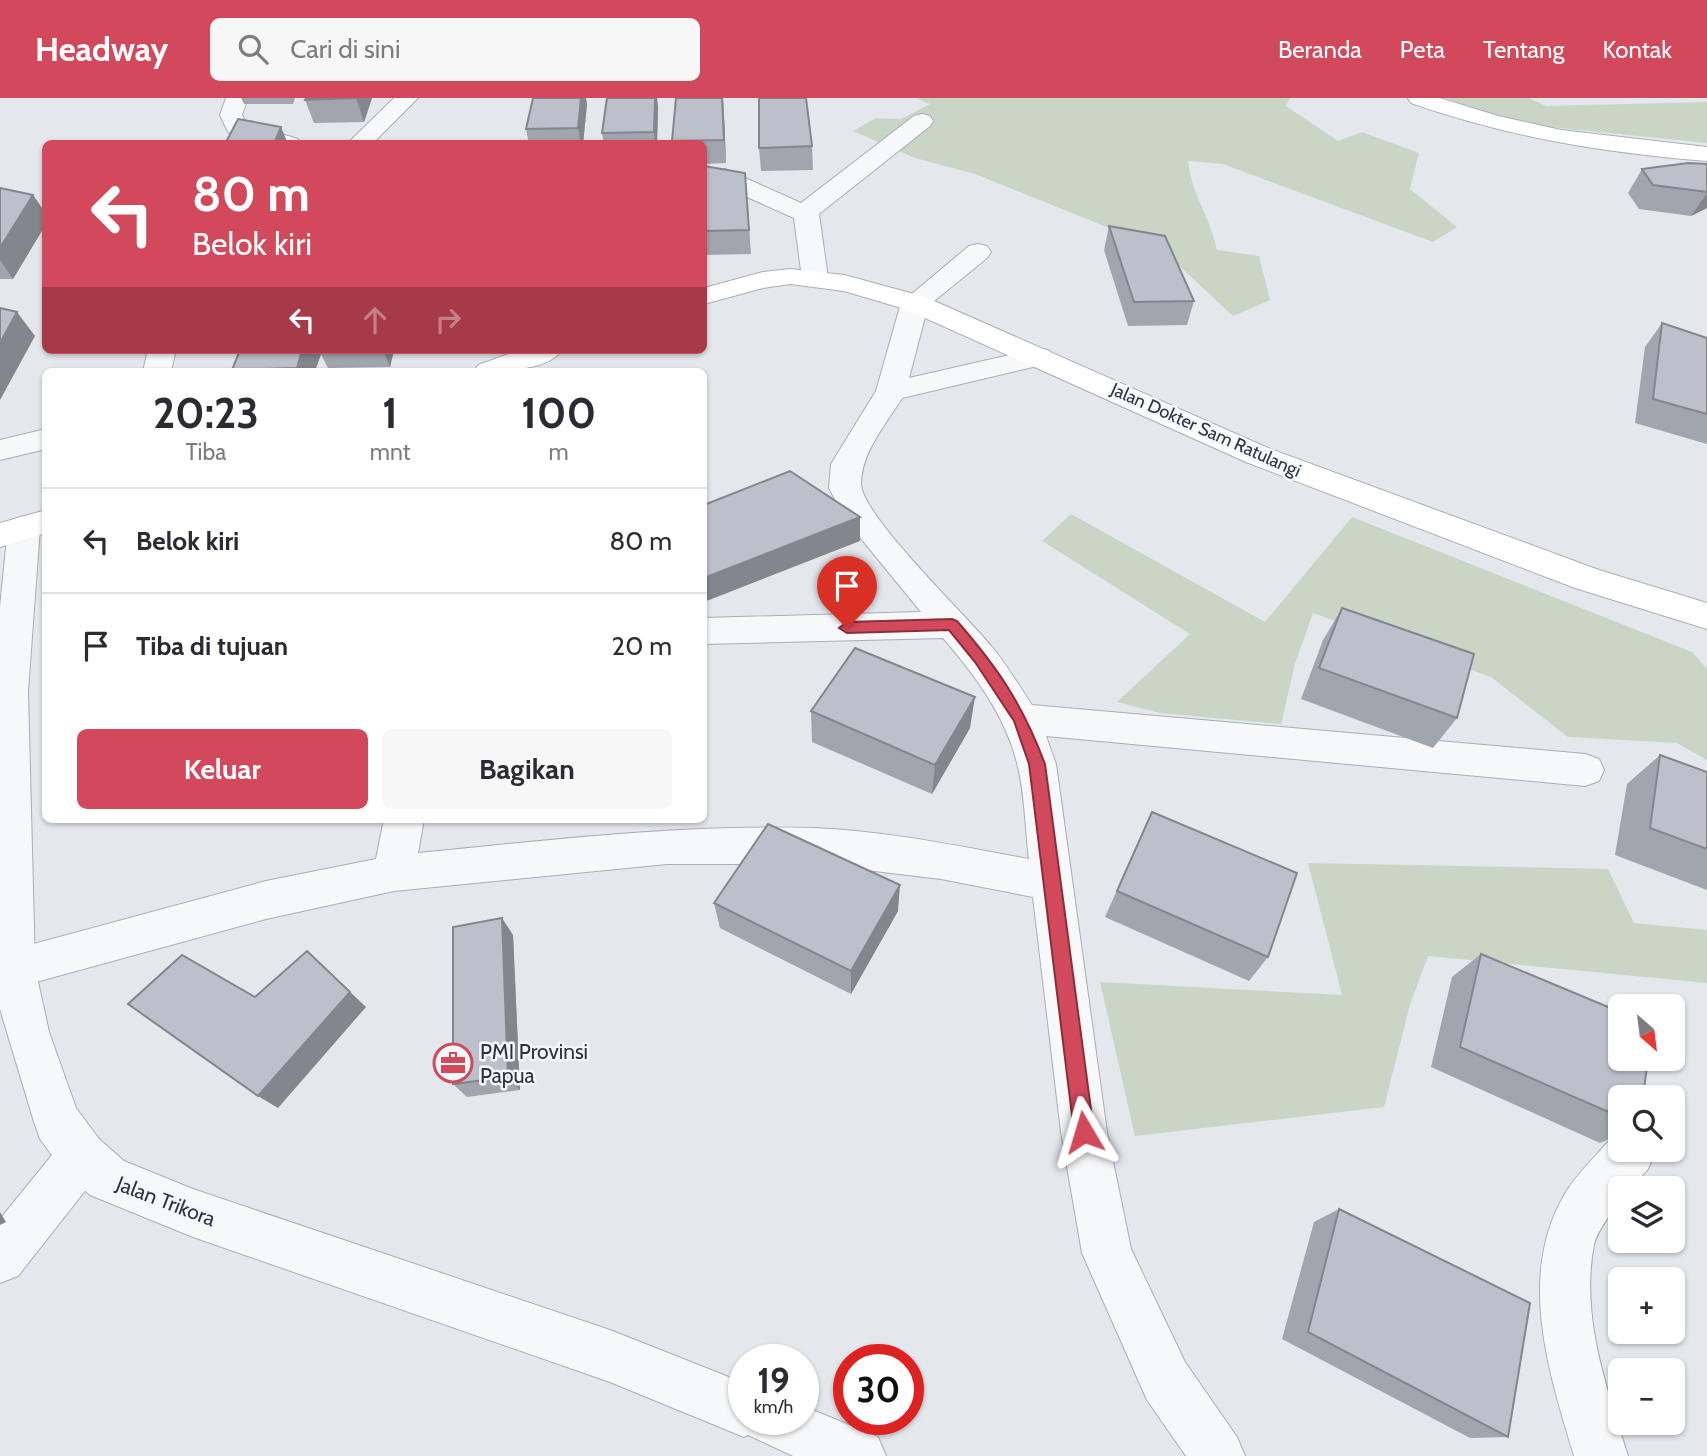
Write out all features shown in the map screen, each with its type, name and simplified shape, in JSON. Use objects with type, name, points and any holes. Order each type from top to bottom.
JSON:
[{"type":"main road","points":[[1419,98],[1482,121],[1541,136],[1623,148],[1707,154]]},
{"type":"main road","name":"Jalan Dokter Sam Ratulangi","points":[[707,295],[773,278],[815,278],[859,285],[915,303],[1269,460],[1587,579],[1707,616]]},
{"type":"main road","points":[[497,368],[537,354]]},
{"type":"street","points":[[237,98],[231,115],[236,127],[269,140]]},
{"type":"street","points":[[362,140],[407,98]]},
{"type":"street","points":[[806,214],[838,184],[922,121]]},
{"type":"street","points":[[716,174],[806,214]]},
{"type":"street","points":[[806,214],[815,278]]},
{"type":"street","points":[[978,252],[915,303],[891,391],[847,464],[845,488],[858,512],[884,548],[981,658],[1021,719],[1037,764],[1084,1132],[1107,1253],[1166,1381],[1218,1456]]},
{"type":"street","points":[[891,391],[1040,357]]},
{"type":"street","points":[[0,450],[42,440]]},
{"type":"street","name":"Jalan Trikora","points":[[23,528],[5,692],[7,973],[57,1122],[82,1156],[107,1178],[193,1213],[610,1356],[728,1404]]},
{"type":"street","points":[[707,631],[952,625]]},
{"type":"street","points":[[1021,719],[1585,770]]},
{"type":"street","points":[[394,873],[403,823]]},
{"type":"street","points":[[7,973],[266,900],[394,873],[667,846],[816,846],[940,861],[1053,882]]},
{"type":"street","points":[[0,1258],[82,1156]]},
{"type":"street","points":[[1601,1456],[1573,1360],[1563,1270],[1580,1214],[1623,1162]]},
{"type":"street","points":[[807,1435],[859,1456]]},
{"type":"green space","points":[[916,98],[1290,98],[1286,106],[1338,141],[1362,132],[1419,153],[1410,189],[1457,227],[1433,242],[1223,164],[1188,161],[1193,184],[1217,250],[1259,256],[1270,300],[1233,316],[1161,249],[975,174],[915,158],[853,131],[876,118],[901,119],[930,104]]},
{"type":"green space","points":[[1446,98],[1529,98],[1546,106],[1707,102],[1707,143],[1550,127],[1494,116]]},
{"type":"green space","points":[[1071,514],[1265,622],[1352,517],[1692,652],[1707,669],[1707,760],[1677,743],[1568,737],[1491,677],[1313,613],[1295,664],[1281,724],[1160,713],[1117,702],[1190,634],[1042,541]]},
{"type":"green space","points":[[1308,863],[1608,869],[1634,923],[1707,930],[1707,983],[1428,956],[1410,1005],[1384,1107],[1135,1136],[1100,982],[1342,995]]},
{"type":"building","points":[[306,98],[356,98],[305,100]]},
{"type":"building","points":[[533,98],[581,98],[578,128],[526,129]]},
{"type":"building","points":[[607,98],[655,98],[654,132],[602,133]]},
{"type":"building","points":[[676,98],[722,98],[724,140],[672,140]]},
{"type":"building","points":[[759,98],[806,98],[812,146],[759,148]]},
{"type":"building","points":[[238,119],[281,127],[276,140],[227,140]]},
{"type":"building","points":[[1688,163],[1707,164],[1707,192],[1653,185],[1642,169]]},
{"type":"building","points":[[707,167],[745,173],[749,230],[707,231]]},
{"type":"building","points":[[0,188],[33,195],[0,248]]},
{"type":"building","points":[[1109,226],[1165,236],[1194,301],[1134,302]]},
{"type":"building","points":[[0,308],[17,312],[0,343]]},
{"type":"building","points":[[1662,323],[1707,338],[1707,414],[1653,399]]},
{"type":"building","points":[[238,354],[301,354],[297,368],[233,368]]},
{"type":"building","points":[[790,471],[860,517],[707,577],[707,504]]},
{"type":"building","points":[[1342,608],[1474,654],[1457,718],[1319,668]]},
{"type":"building","points":[[855,648],[975,697],[935,765],[811,711]]},
{"type":"building","points":[[1660,755],[1707,772],[1707,849],[1650,828]]},
{"type":"building","points":[[1152,812],[1297,873],[1268,957],[1117,891]]},
{"type":"building","points":[[768,824],[900,885],[851,971],[714,903]]},
{"type":"building","points":[[502,918],[508,1077],[453,1084],[453,927]]},
{"type":"building","points":[[307,951],[350,992],[258,1096],[128,1004],[182,955],[255,997]]},
{"type":"building","points":[[1481,954],[1608,1007],[1608,1071],[1646,1071],[1645,1085],[1608,1085],[1608,1112],[1460,1047]]},
{"type":"building","points":[[1339,1209],[1530,1303],[1508,1437],[1308,1332]]},
{"type":"place","name":"PMI Provinsi Papua","points":[[453,1063]]},
{"type":"route","points":[[847,628],[952,625],[981,658],[1021,719],[1037,764],[1084,1132]]}]
